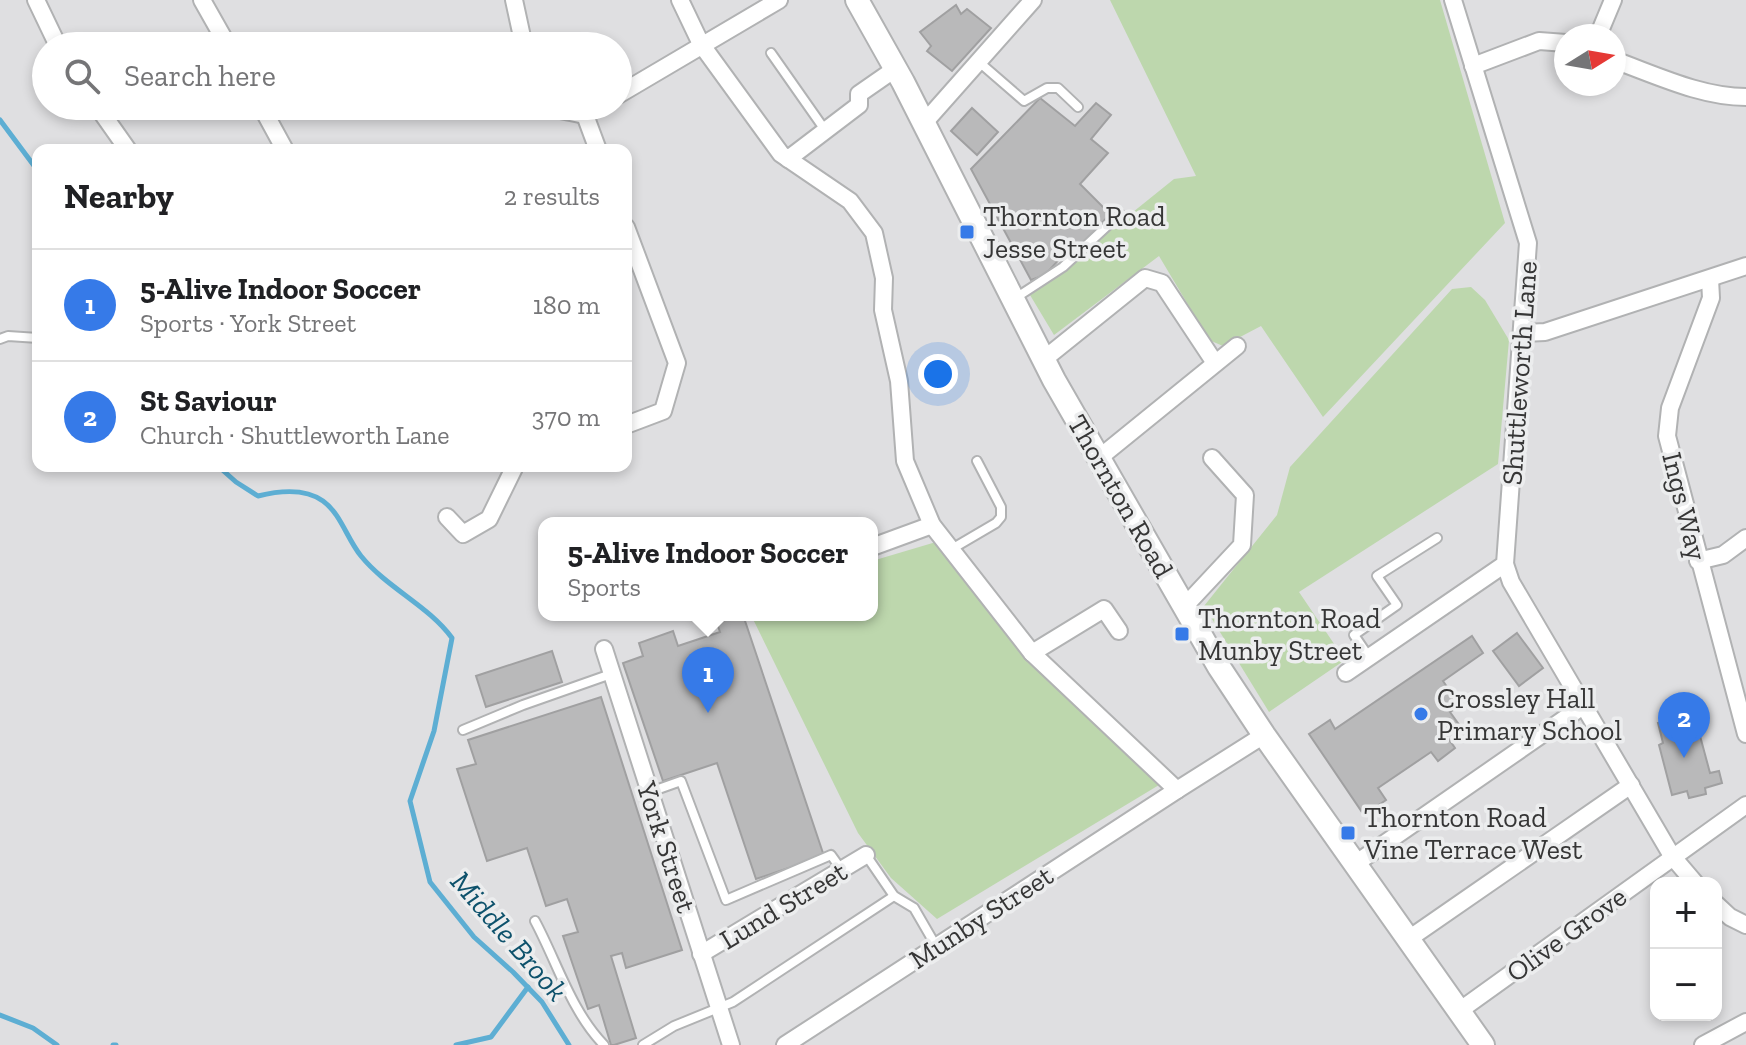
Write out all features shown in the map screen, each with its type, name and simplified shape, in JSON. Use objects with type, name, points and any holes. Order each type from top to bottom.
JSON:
[{"type":"main road","name":"Thornton Road","points":[[857,0],[924,123],[1043,360],[1219,667],[1483,1045]]},
{"type":"street","points":[[36,0],[51,32]]},
{"type":"street","points":[[202,0],[220,32]]},
{"type":"street","points":[[514,0],[521,32]]},
{"type":"street","points":[[680,0],[701,44],[781,154],[850,201],[874,233],[884,278],[883,310],[899,381],[905,461],[932,525],[1032,653],[1177,790]]},
{"type":"street","points":[[632,86],[779,0]]},
{"type":"street","points":[[924,123],[1033,0]]},
{"type":"street","name":"Shuttleworth Lane","points":[[1453,0],[1528,243],[1505,564],[1511,582],[1583,706],[1672,856],[1690,877]]},
{"type":"street","points":[[1603,24],[1613,0]]},
{"type":"street","points":[[1473,66],[1539,41],[1554,42]]},
{"type":"street","points":[[1626,64],[1726,97],[1746,97]]},
{"type":"street","points":[[788,159],[859,105],[859,94],[895,69]]},
{"type":"street","points":[[107,120],[124,144]]},
{"type":"street","points":[[269,120],[282,144]]},
{"type":"street","points":[[594,120],[597,144]]},
{"type":"street","points":[[632,243],[677,363],[663,411],[632,423]]},
{"type":"street","points":[[1523,333],[1545,332],[1746,266]]},
{"type":"street","points":[[1043,360],[1145,278],[1162,283],[1215,363]]},
{"type":"street","name":"Ings Way","points":[[1710,279],[1711,298],[1670,408],[1667,436],[1698,561],[1745,725]]},
{"type":"street","points":[[1099,458],[1237,346]]},
{"type":"street","points":[[1184,607],[1242,545],[1245,495],[1212,458]]},
{"type":"street","points":[[447,517],[463,534],[489,519],[512,472]]},
{"type":"street","points":[[878,545],[932,525]]},
{"type":"street","points":[[1698,561],[1723,555],[1746,538]]},
{"type":"street","points":[[1346,673],[1505,564]]},
{"type":"street","points":[[1032,653],[1104,609],[1119,631]]},
{"type":"street","name":"York Street","points":[[604,649],[731,1045]]},
{"type":"street","points":[[1355,864],[1583,706]]},
{"type":"street","name":"Munby Street","points":[[785,1045],[1264,735]]},
{"type":"street","points":[[1410,938],[1631,785]]},
{"type":"street","points":[[1672,856],[1746,805]]},
{"type":"street","name":"Lund Street","points":[[701,954],[866,855]]},
{"type":"street","name":"Olive Grove","points":[[1459,1011],[1672,856]]},
{"type":"street","points":[[1722,910],[1746,925]]},
{"type":"street","points":[[1703,1045],[1746,1022]]},
{"type":"lane","points":[[771,53],[825,130]]},
{"type":"lane","points":[[978,62],[1024,101],[1047,88],[1058,88],[1078,107]]},
{"type":"lane","points":[[1013,300],[1063,267],[1120,214]]},
{"type":"lane","points":[[0,339],[8,336],[32,338]]},
{"type":"lane","points":[[950,550],[1001,517],[1001,507],[977,461]]},
{"type":"lane","points":[[1369,657],[1354,635],[1397,605],[1377,576],[1437,538]]},
{"type":"lane","points":[[463,730],[612,674]]},
{"type":"lane","points":[[649,792],[681,781],[726,900],[831,855],[841,869]]},
{"type":"lane","points":[[866,855],[894,896],[914,908],[937,946]]},
{"type":"lane","points":[[643,1045],[674,1026],[733,1002],[894,896]]},
{"type":"lane","points":[[535,921],[563,983],[587,1024],[604,1045]]},
{"type":"green space","points":[[1110,0],[1440,0],[1505,223],[1323,417],[1261,326],[1223,346],[1209,340],[1159,256],[1054,335],[1030,295],[1174,179],[1196,176]]},
{"type":"green space","points":[[1471,287],[1485,300],[1509,340],[1498,464],[1299,592],[1345,660],[1269,712],[1204,606],[1277,515],[1290,467],[1452,289]]},
{"type":"green space","points":[[936,542],[1020,651],[1159,785],[937,919],[891,878],[858,833],[754,621],[878,621],[878,559]]},
{"type":"building","points":[[956,5],[961,14],[967,9],[991,28],[952,71],[927,51],[931,46],[920,32]]},
{"type":"building","points":[[1040,98],[1075,126],[1096,103],[1111,115],[1091,139],[1108,153],[1080,184],[1110,214],[1079,249],[1073,244],[1045,275],[1031,280],[971,169]]},
{"type":"building","points":[[972,108],[998,132],[977,155],[951,131]]},
{"type":"building","points":[[716,621],[745,621],[824,856],[756,879],[717,763],[663,781],[623,663],[643,656],[639,643],[673,631],[678,646],[720,632]]},
{"type":"building","points":[[1517,633],[1543,668],[1519,686],[1493,651]]},
{"type":"building","points":[[1472,636],[1483,653],[1443,681],[1460,706],[1450,712],[1460,726],[1446,735],[1455,748],[1438,761],[1431,752],[1378,788],[1386,800],[1364,815],[1309,734],[1330,720],[1335,729]]},
{"type":"building","points":[[552,651],[562,682],[486,707],[476,676]]},
{"type":"building","points":[[601,697],[682,950],[626,968],[622,953],[611,956],[636,1038],[614,1045],[611,1045],[599,1005],[588,1009],[563,936],[578,932],[567,899],[546,906],[527,848],[487,861],[457,769],[476,764],[468,740]]},
{"type":"building","points":[[1692,706],[1710,773],[1719,771],[1722,783],[1705,788],[1706,794],[1689,798],[1687,791],[1672,795],[1659,745],[1663,743],[1658,723],[1683,716],[1681,710]]},
{"type":"waterway","name":"Middle Brook","points":[[0,120],[32,163]]},
{"type":"waterway","name":"Middle Brook","points":[[225,472],[258,496],[300,492],[323,501],[335,513],[356,549],[371,567],[432,616],[452,638],[434,731],[410,801],[430,882],[474,937],[542,1002],[569,1045]]},
{"type":"waterway","points":[[456,1045],[491,1037],[528,987]]},
{"type":"waterway","points":[[0,1015],[33,1028],[57,1045]]},
{"type":"place","name":"Thornton Road Jesse Street","points":[[967,232]]},
{"type":"place","name":"Thornton Road Munby Street","points":[[1182,634]]},
{"type":"place","name":"5-Alive Indoor Soccer","points":[[708,713]]},
{"type":"place","name":"Crossley Hall Primary School","points":[[1421,714]]},
{"type":"place","name":"St Saviour","points":[[1684,758]]},
{"type":"place","name":"Thornton Road Vine Terrace West","points":[[1348,833]]}]
